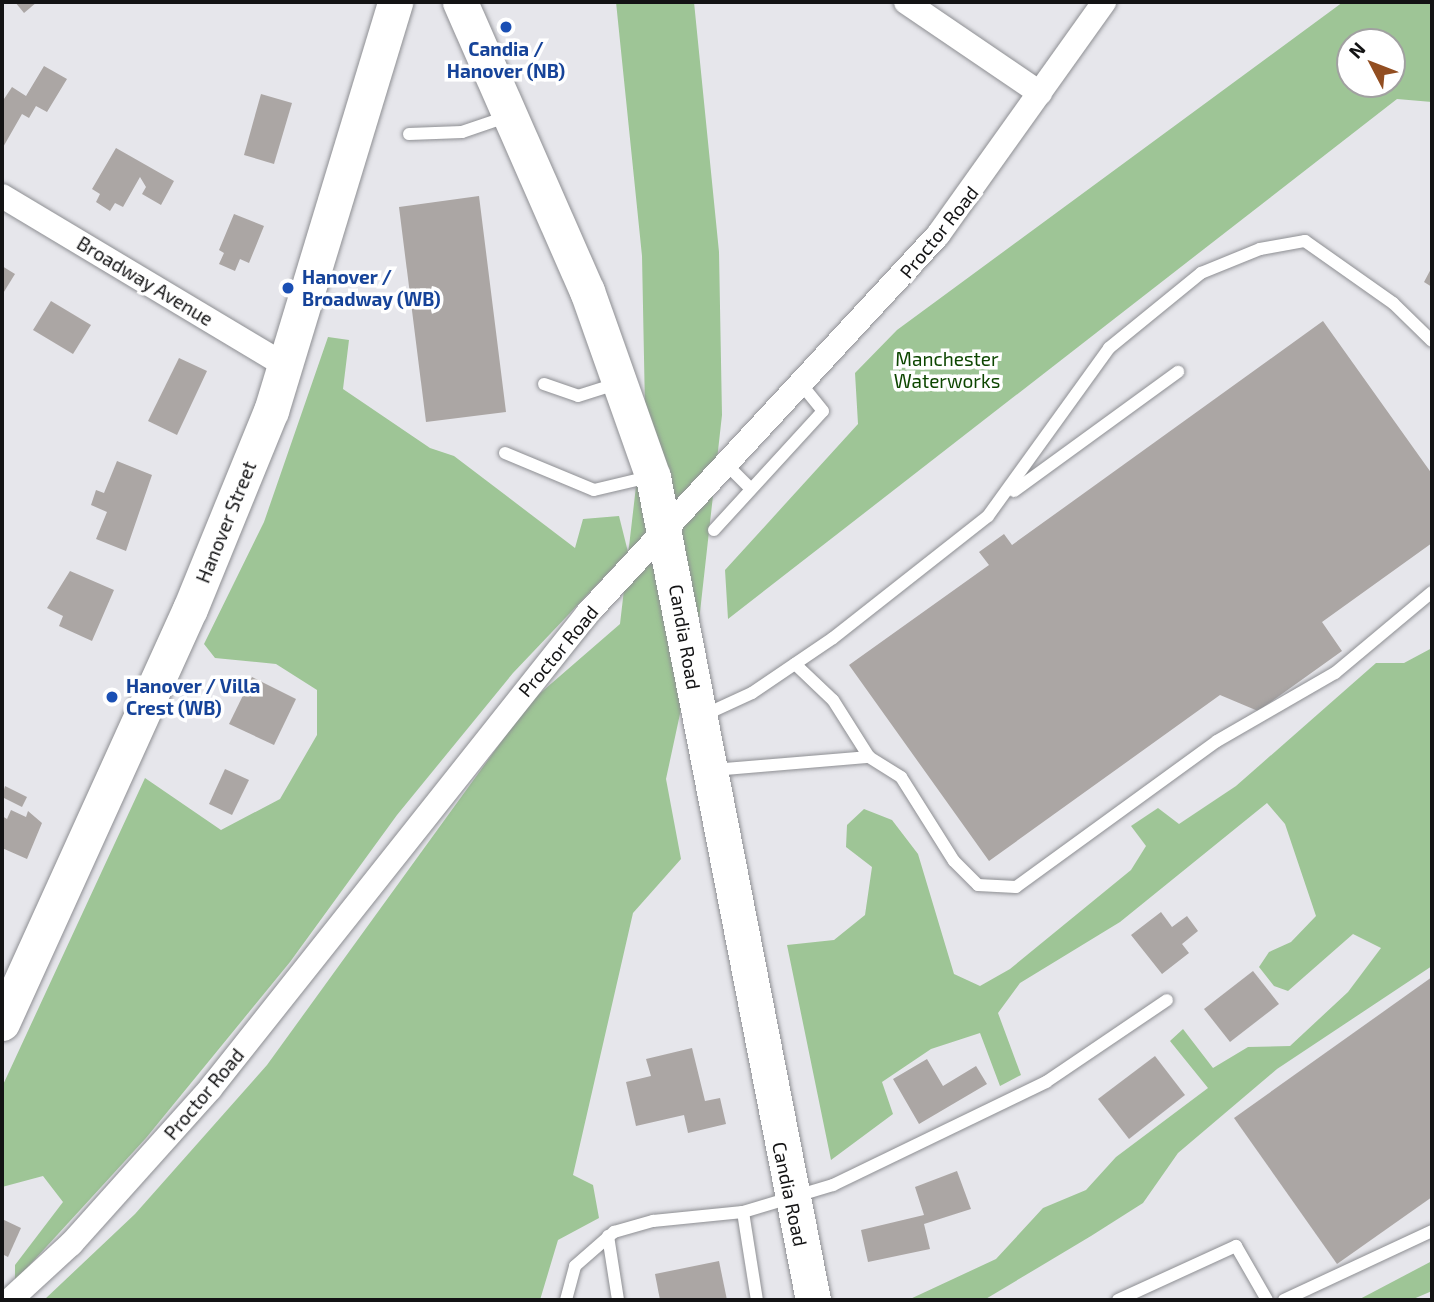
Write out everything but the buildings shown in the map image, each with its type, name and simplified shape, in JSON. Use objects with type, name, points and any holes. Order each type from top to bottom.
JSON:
[{"type":"main road","name":"Hanover Street","points":[[2,1023],[190,609],[288,367],[370,68],[395,2]]},
{"type":"main road","name":"Candia Road","points":[[460,2],[512,114],[622,382],[653,477],[791,1200],[813,1300]]},
{"type":"street","points":[[906,2],[1040,93]]},
{"type":"street","name":"Proctor Road","points":[[10,1300],[71,1244],[210,1089],[578,625],[938,236],[1104,2]]},
{"type":"street","name":"Broadway Avenue","points":[[2,196],[288,367]]},
{"type":"lane","points":[[409,134],[462,132],[512,114]]},
{"type":"lane","points":[[1001,500],[1109,348],[1201,274],[1260,249],[1305,241],[1393,303],[1432,341]]},
{"type":"lane","points":[[699,717],[795,664],[942,554],[1001,500],[1178,372]]},
{"type":"lane","points":[[544,384],[578,396],[622,382]]},
{"type":"lane","points":[[714,530],[823,411],[802,385]]},
{"type":"lane","points":[[505,453],[594,490],[653,477]]},
{"type":"lane","points":[[726,464],[751,489]]},
{"type":"lane","points":[[795,664],[818,682],[869,757],[901,776],[954,861],[978,885],[1016,887],[1217,741],[1335,673],[1432,592]]},
{"type":"lane","points":[[709,771],[869,757]]},
{"type":"lane","points":[[566,1300],[575,1266],[608,1236],[653,1220],[743,1212],[791,1200],[1046,1082],[1167,1000]]},
{"type":"lane","points":[[743,1212],[757,1300]]},
{"type":"lane","points":[[1284,1300],[1432,1231]]},
{"type":"lane","points":[[608,1236],[618,1300]]},
{"type":"lane","points":[[1118,1300],[1236,1246],[1267,1300]]},
{"type":"green space","points":[[616,2],[694,2],[719,252],[722,415],[698,630],[666,779],[681,859],[633,913],[573,1175],[593,1185],[599,1218],[558,1240],[540,1300],[44,1300],[135,1214],[267,1065],[530,702],[620,624],[645,409],[642,256]]},
{"type":"green space","name":"Manchester Waterworks","points":[[1343,2],[1432,2],[1432,102],[1397,99],[728,619],[725,570],[858,424],[855,373],[897,330]]},
{"type":"green space","points":[[328,337],[349,340],[343,389],[430,448],[454,456],[575,548],[583,519],[619,516],[628,552],[513,673],[397,815],[290,962],[146,1138],[15,1281],[15,1265],[63,1202],[43,1176],[2,1187],[2,1087],[145,778],[221,830],[280,799],[317,735],[317,690],[276,664],[215,658],[204,644],[264,522]]},
{"type":"green space","points":[[1432,648],[1432,966],[1277,1069],[1178,1153],[1143,1203],[984,1300],[908,1300],[996,1259],[1043,1208],[1086,1190],[1116,1157],[1208,1088],[1170,1041],[1183,1029],[1213,1068],[1248,1047],[1290,1046],[1348,992],[1381,948],[1353,934],[1288,991],[1274,986],[1259,967],[1269,952],[1291,942],[1316,916],[1285,824],[1267,803],[1120,922],[1020,983],[998,1013],[1021,1075],[1000,1086],[980,1033],[931,1049],[882,1082],[893,1114],[831,1160],[787,945],[834,940],[865,915],[872,867],[846,847],[847,825],[864,809],[892,820],[918,854],[954,974],[980,986],[1010,969],[1131,870],[1146,846],[1131,826],[1158,808],[1179,824],[1236,786],[1376,663],[1404,663]]},
{"type":"green space","points":[[1432,1261],[1432,1291],[1411,1300],[1358,1300]]},
{"type":"place","name":"Candia / Hanover (NB)","points":[[506,27]]},
{"type":"place","name":"Hanover / Broadway (WB)","points":[[288,288]]},
{"type":"place","name":"Hanover / Villa Crest (WB)","points":[[112,697]]}]
